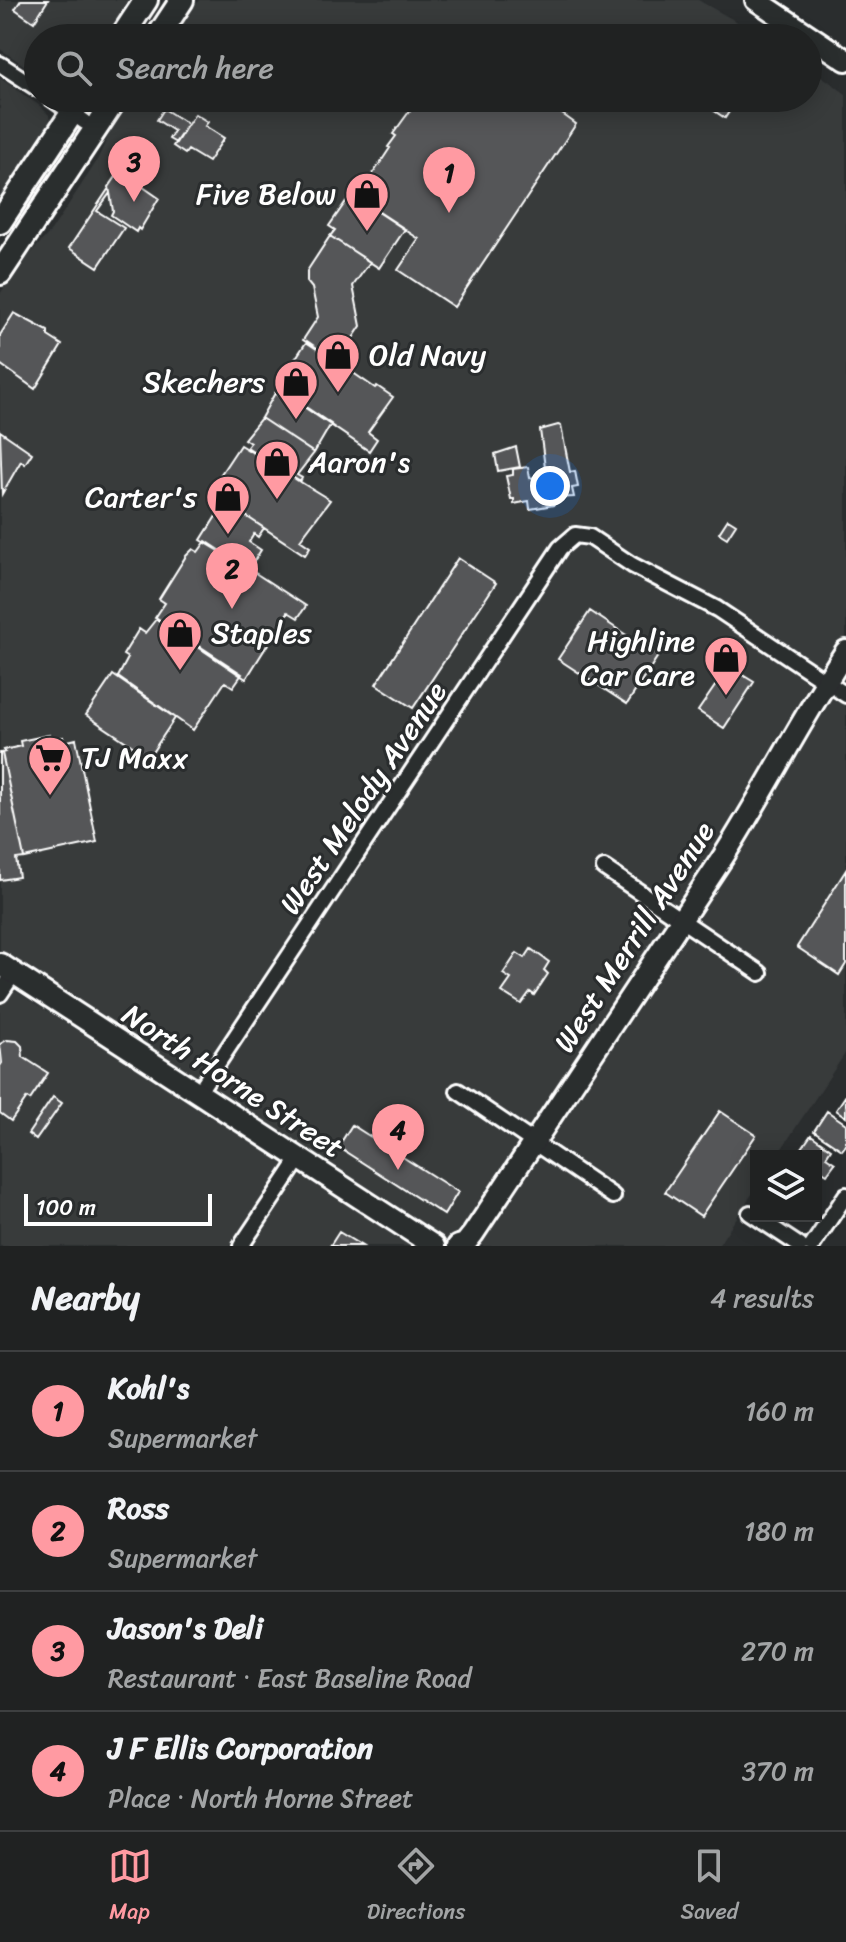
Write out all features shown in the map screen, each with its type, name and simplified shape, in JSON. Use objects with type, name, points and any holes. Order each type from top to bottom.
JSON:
[{"type":"main road","points":[[130,24],[146,0]]},
{"type":"main road","points":[[166,24],[182,0]]},
{"type":"main road","points":[[0,222],[79,112]]},
{"type":"main road","points":[[0,273],[107,112]]},
{"type":"street","points":[[756,0],[792,24]]},
{"type":"street","points":[[822,44],[846,60]]},
{"type":"street","points":[[0,64],[24,80]]},
{"type":"street","name":"West Melody Avenue","points":[[198,1093],[560,548],[575,535],[590,537],[632,565],[717,609],[826,682]]},
{"type":"street","name":"West Merrill Avenue","points":[[458,1246],[465,1244],[473,1234],[682,920],[761,796],[786,746],[846,651]]},
{"type":"street","points":[[826,682],[846,695]]},
{"type":"street","points":[[604,868],[760,973]]},
{"type":"street","points":[[0,994],[7,969]]},
{"type":"street","name":"North Horne Street","points":[[7,969],[434,1246]]},
{"type":"street","points":[[458,1091],[613,1196]]},
{"type":"street","points":[[241,1246],[299,1159]]},
{"type":"street","points":[[812,1246],[846,1195]]},
{"type":"street","points":[[764,1222],[800,1246]]},
{"type":"shaded area","points":[[0,0],[128,0],[115,24],[24,24],[24,65],[0,49]]},
{"type":"shaded area","points":[[199,0],[698,0],[741,24],[182,24]]},
{"type":"shaded area","points":[[822,76],[846,94],[846,1052],[781,1150],[750,1150],[750,1197],[718,1246],[0,1246],[0,981],[90,1038],[104,1020],[0,951],[0,294],[17,268],[51,231],[95,164],[121,112],[822,112]]},
{"type":"shaded area","points":[[0,78],[24,95],[24,112],[46,112],[50,123],[0,204]]},
{"type":"building","points":[[21,0],[48,0],[34,22],[15,9]]},
{"type":"building","points":[[162,112],[169,112],[188,124],[176,143],[169,139],[174,131],[157,120]]},
{"type":"building","points":[[409,112],[559,112],[576,124],[454,307],[398,270],[419,239],[357,198],[390,148],[396,136],[393,134]]},
{"type":"building","points":[[195,114],[208,122],[205,126],[224,138],[208,162],[188,150],[185,154],[173,146]]},
{"type":"building","points":[[120,171],[159,198],[136,232],[111,215],[109,187]]},
{"type":"building","points":[[109,188],[110,193],[97,211],[124,228],[98,267],[69,248]]},
{"type":"building","name":"Five Below","points":[[356,197],[405,229],[379,268],[330,236],[335,230],[329,226],[347,200],[351,203]]},
{"type":"building","points":[[330,236],[370,262],[353,286],[361,326],[337,362],[303,340],[318,317],[312,288],[307,282],[307,271]]},
{"type":"building","points":[[14,313],[48,331],[48,336],[62,345],[35,389],[0,364],[0,335]]},
{"type":"building","name":"Old Navy","points":[[307,341],[393,397],[368,432],[377,439],[369,451],[276,388]]},
{"type":"building","name":"Skechers","points":[[282,391],[331,424],[314,453],[261,418],[275,393],[279,396]]},
{"type":"building","points":[[261,418],[314,453],[297,475],[302,478],[300,482],[247,447],[250,443],[244,439]]},
{"type":"building","points":[[561,426],[570,472],[575,471],[578,487],[572,488],[574,497],[553,498],[554,505],[530,509],[529,501],[514,504],[506,476],[513,475],[513,469],[528,467],[530,478],[546,475],[540,430]]},
{"type":"building","points":[[0,431],[32,453],[25,464],[21,461],[2,494]]},
{"type":"building","name":"Aaron's","points":[[240,445],[330,500],[300,540],[310,547],[305,555],[214,495],[216,492],[211,489]]},
{"type":"building","points":[[516,447],[520,467],[498,471],[495,454]]},
{"type":"building","name":"Carter's","points":[[225,502],[264,528],[258,537],[254,534],[249,542],[261,550],[249,569],[201,540]]},
{"type":"building","points":[[728,519],[736,524],[727,538],[719,533]]},
{"type":"building","points":[[206,541],[306,606],[298,618],[288,612],[246,679],[155,618],[165,603],[159,599],[186,556],[193,549],[198,552]]},
{"type":"building","points":[[458,558],[496,583],[413,708],[376,684]]},
{"type":"building","points":[[590,611],[658,656],[627,704],[558,659]]},
{"type":"building","name":"Staples","points":[[157,618],[242,674],[233,687],[225,682],[193,730],[118,677],[128,658],[123,655],[139,629],[145,633]]},
{"type":"building","name":"Highline Car Care","points":[[736,671],[754,682],[724,728],[698,711],[724,673],[729,676]]},
{"type":"building","points":[[113,675],[175,718],[149,757],[86,715]]},
{"type":"building","name":"TJ Maxx","points":[[49,735],[50,740],[63,737],[64,742],[76,739],[97,842],[24,858],[2,753],[21,746],[20,741]]},
{"type":"building","points":[[0,753],[24,858],[16,859],[19,877],[0,880]]},
{"type":"building","points":[[846,870],[846,964],[839,975],[797,947]]},
{"type":"building","points":[[531,949],[549,962],[544,970],[548,974],[534,995],[530,992],[521,1004],[502,992],[511,979],[503,974],[517,953],[525,958]]},
{"type":"building","points":[[7,1040],[17,1041],[22,1046],[23,1057],[48,1073],[11,1121],[0,1113],[0,1044]]},
{"type":"building","points":[[846,1095],[846,1117],[836,1110]]},
{"type":"building","points":[[53,1097],[62,1103],[36,1140],[28,1134]]},
{"type":"building","points":[[720,1111],[756,1135],[701,1216],[665,1192]]},
{"type":"building","points":[[827,1111],[846,1124],[846,1145],[842,1150],[814,1131]]},
{"type":"building","points":[[352,1125],[458,1192],[444,1215],[338,1147]]},
{"type":"building","points":[[811,1135],[831,1149],[826,1157],[835,1163],[827,1174],[822,1171],[822,1150],[801,1150]]},
{"type":"building","points":[[339,1232],[362,1246],[330,1246]]},
{"type":"place","name":"Jason's Deli","points":[[134,202]]},
{"type":"place","name":"Kohl's","points":[[449,213]]},
{"type":"place","name":"Five Below","points":[[367,233]]},
{"type":"place","name":"Old Navy","points":[[338,394]]},
{"type":"place","name":"Skechers","points":[[296,421]]},
{"type":"place","name":"Aaron's","points":[[277,501]]},
{"type":"place","name":"Carter's","points":[[228,536]]},
{"type":"place","name":"Ross","points":[[232,609]]},
{"type":"place","name":"Staples","points":[[180,672]]},
{"type":"place","name":"Highline Car Care","points":[[726,697]]},
{"type":"place","name":"TJ Maxx","points":[[50,797]]},
{"type":"place","name":"J F Ellis Corporation","points":[[398,1170]]}]
